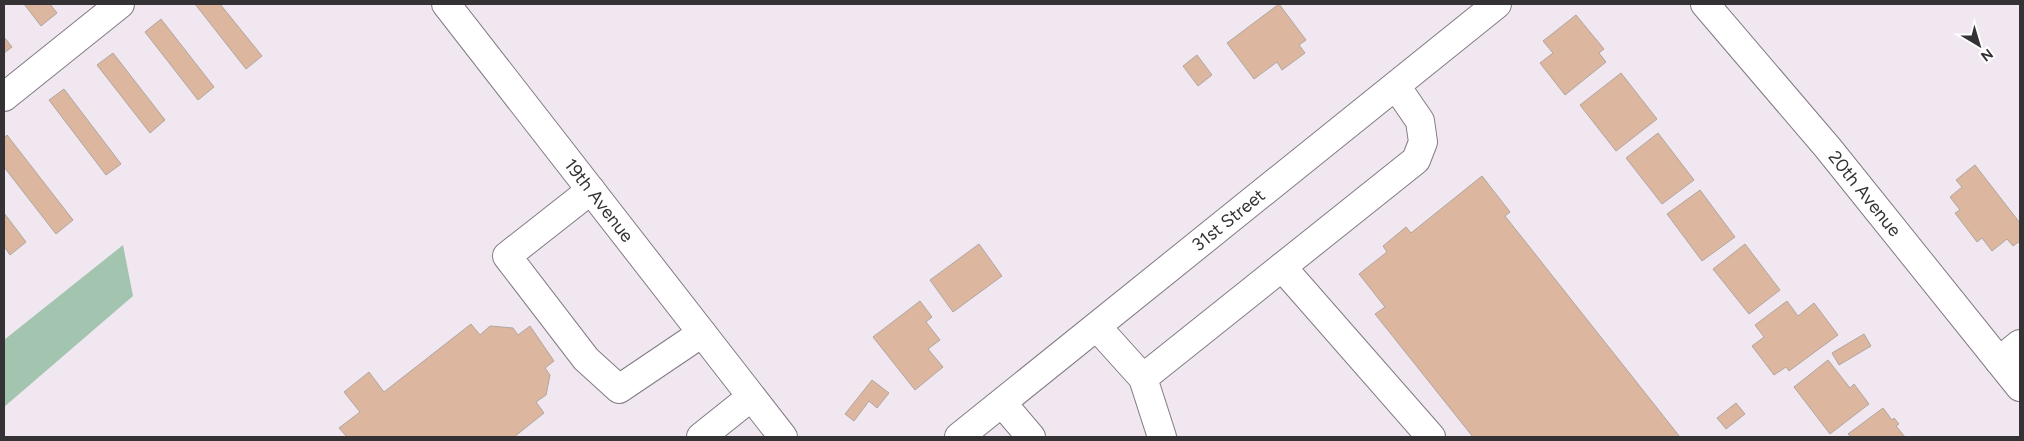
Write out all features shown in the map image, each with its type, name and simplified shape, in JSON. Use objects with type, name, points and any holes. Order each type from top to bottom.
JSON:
[{"type":"street","points":[[4,97],[120,4]]},
{"type":"street","name":"19th Avenue","points":[[446,4],[752,397]]},
{"type":"street","name":"31st Street","points":[[960,437],[1498,4]]},
{"type":"street","name":"20th Avenue","points":[[1705,4],[1828,148],[2020,387]]},
{"type":"street","points":[[1143,378],[1416,160],[1423,142],[1420,122],[1396,86]]},
{"type":"street","points":[[591,190],[507,256],[586,359],[619,389],[702,333]]},
{"type":"street","points":[[1282,267],[1431,437]]},
{"type":"street","points":[[1097,327],[1143,378],[1162,437]]},
{"type":"street","points":[[1999,361],[2020,344]]},
{"type":"street","points":[[701,437],[752,397],[783,437]]},
{"type":"street","points":[[1002,403],[1031,437]]},
{"type":"green space","points":[[123,245],[133,296],[4,407],[4,340]]},
{"type":"building","points":[[24,4],[50,4],[57,13],[41,26]]},
{"type":"building","points":[[195,4],[220,4],[262,56],[246,69]]},
{"type":"building","points":[[1279,4],[1306,40],[1299,45],[1305,53],[1282,70],[1277,62],[1254,79],[1227,43]]},
{"type":"building","points":[[1576,15],[1604,49],[1599,53],[1606,62],[1565,95],[1540,63],[1553,53],[1543,41]]},
{"type":"building","points":[[161,19],[214,87],[198,100],[145,32]]},
{"type":"building","points":[[4,37],[12,47],[4,53]]},
{"type":"building","points":[[113,53],[165,120],[150,133],[97,65]]},
{"type":"building","points":[[1197,55],[1212,75],[1198,86],[1183,66]]},
{"type":"building","points":[[1621,73],[1657,119],[1616,151],[1580,105]]},
{"type":"building","points":[[64,89],[121,164],[106,175],[49,100]]},
{"type":"building","points":[[1658,133],[1694,180],[1662,204],[1626,158]]},
{"type":"building","points":[[7,135],[73,220],[56,234],[4,167],[4,138]]},
{"type":"building","points":[[1975,165],[2020,223],[2020,241],[2013,246],[2007,239],[1992,251],[1982,238],[1977,242],[1955,213],[1960,210],[1950,197],[1962,187],[1956,180]]},
{"type":"building","points":[[1482,176],[1510,212],[1505,216],[1680,437],[1473,437],[1375,314],[1385,307],[1359,274],[1387,252],[1383,246],[1406,227],[1411,233]]},
{"type":"building","points":[[1700,190],[1735,237],[1702,261],[1667,214]]},
{"type":"building","points":[[4,213],[26,242],[10,255],[4,246]]},
{"type":"building","points":[[979,244],[1002,276],[953,312],[930,280]]},
{"type":"building","points":[[1745,244],[1780,290],[1749,314],[1713,269]]},
{"type":"building","points":[[920,301],[932,317],[926,322],[940,340],[928,349],[943,367],[915,390],[873,337]]},
{"type":"building","points":[[1787,301],[1798,316],[1814,303],[1838,335],[1789,371],[1786,367],[1774,375],[1752,346],[1764,337],[1755,325]]},
{"type":"building","points":[[471,324],[480,335],[490,326],[513,328],[518,335],[530,326],[554,361],[545,368],[550,375],[546,395],[536,402],[544,413],[514,437],[347,437],[339,428],[360,412],[344,392],[369,372],[384,392]]},
{"type":"building","points":[[1864,334],[1871,346],[1839,365],[1832,353]]},
{"type":"building","points":[[1828,360],[1850,388],[1854,384],[1869,404],[1830,434],[1794,387]]},
{"type":"building","points":[[872,380],[889,393],[877,408],[869,401],[854,421],[845,414]]},
{"type":"building","points":[[1736,403],[1745,414],[1726,429],[1717,418]]},
{"type":"building","points":[[1883,408],[1892,420],[1894,418],[1899,424],[1896,426],[1905,437],[1851,437],[1848,434]]}]
